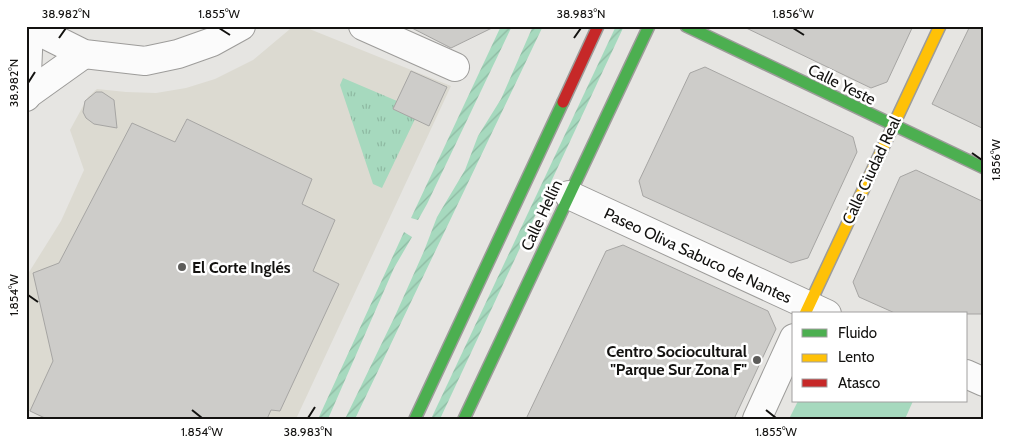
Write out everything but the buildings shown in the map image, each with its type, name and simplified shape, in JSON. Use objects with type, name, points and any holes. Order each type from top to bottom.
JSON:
[{"type":"main road","name":"Calle Hellín","points":[[414,419],[598,26]]},
{"type":"main road","name":"Calle Hellín","points":[[464,419],[650,26]]},
{"type":"main road","name":"Calle Yeste","points":[[686,26],[891,126],[984,168]]},
{"type":"main road","name":"Calle Ciudad Real","points":[[814,311],[891,126],[940,26]]},
{"type":"street","points":[[27,95],[28,27],[84,54],[145,61],[178,54],[212,42],[241,26]]},
{"type":"street","points":[[363,26],[455,67]]},
{"type":"street","points":[[27,95],[84,54]]},
{"type":"street","name":"Paseo Oliva Sabuco de Nantes","points":[[569,195],[814,311]]},
{"type":"street","points":[[757,419],[792,342]]},
{"type":"street","points":[[968,375],[984,382]]},
{"type":"shaded area","points":[[302,26],[451,86],[296,419],[44,419],[26,409],[26,277],[61,221],[84,170],[70,130],[88,97],[97,89],[156,93],[186,88],[215,79],[253,60],[290,29]]},
{"type":"green space","points":[[501,26],[512,26],[427,204],[418,220],[411,218]]},
{"type":"green space","points":[[533,26],[543,26],[355,419],[345,419],[395,316],[437,217],[465,170],[478,136],[501,99]]},
{"type":"green space","points":[[616,26],[624,26],[440,419],[431,419]]},
{"type":"green space","points":[[343,78],[397,101],[393,109],[415,119],[382,188],[373,184],[340,85]]},
{"type":"green space","points":[[404,232],[412,237],[394,268],[328,419],[318,419]]},
{"type":"green space","points":[[798,402],[913,402],[905,419],[789,419]]},
{"type":"traffic: fast","points":[[464,419],[649,26]]},
{"type":"traffic: fast","points":[[686,26],[984,168]]},
{"type":"traffic: fast","points":[[415,419],[563,102]]},
{"type":"traffic: slow","points":[[806,312],[940,26]]},
{"type":"traffic: jam","points":[[563,102],[598,26]]},
{"type":"place","name":"El Corte Inglés","points":[[182,267]]},
{"type":"place","name":"Centro Sociocultural \"Parque Sur Zona F\"","points":[[757,360]]}]
